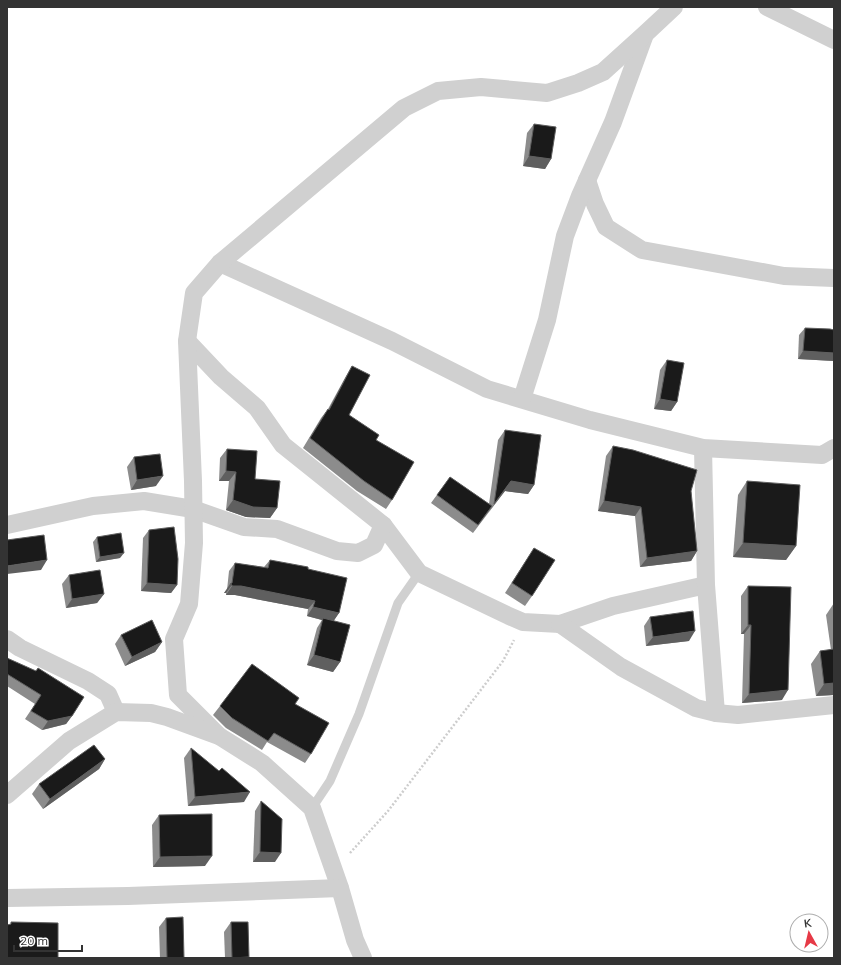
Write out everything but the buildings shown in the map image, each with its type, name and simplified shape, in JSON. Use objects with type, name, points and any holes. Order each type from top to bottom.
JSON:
[{"type":"street","points":[[219,736],[178,695],[174,639],[189,604],[194,543],[193,481],[186,341],[194,293],[220,263],[404,108],[438,91],[481,87],[547,93],[578,83],[603,72],[674,7]]},
{"type":"street","points":[[767,7],[834,40]]},
{"type":"street","points":[[522,399],[547,320],[565,236],[587,180],[613,122],[645,34]]},
{"type":"street","points":[[587,180],[595,204],[606,227],[642,250],[784,276],[834,278]]},
{"type":"street","points":[[220,263],[385,338],[487,389],[590,420],[703,448],[822,454],[834,448]]},
{"type":"street","points":[[186,341],[221,377],[257,408],[283,445],[383,525],[418,573],[523,622],[560,624],[613,606],[706,585]]},
{"type":"street","points":[[703,448],[706,585],[716,713]]},
{"type":"street","points":[[7,525],[93,506],[144,501],[194,509],[244,527],[277,529],[337,551],[358,553],[374,545],[383,525]]},
{"type":"street","points":[[560,624],[621,667],[696,708],[716,713],[738,715],[834,706]]},
{"type":"street","points":[[7,639],[20,648],[88,681],[108,694],[116,712]]},
{"type":"street","points":[[7,795],[69,741],[116,712],[151,713],[167,716],[219,736],[262,763],[312,808],[340,888],[355,940],[363,958]]},
{"type":"street","points":[[7,898],[128,896],[340,888]]},
{"type":"lane","points":[[312,808],[330,781],[359,714],[398,602],[418,573]]},
{"type":"path","points":[[334,872],[388,811],[503,661],[523,622]]}]
